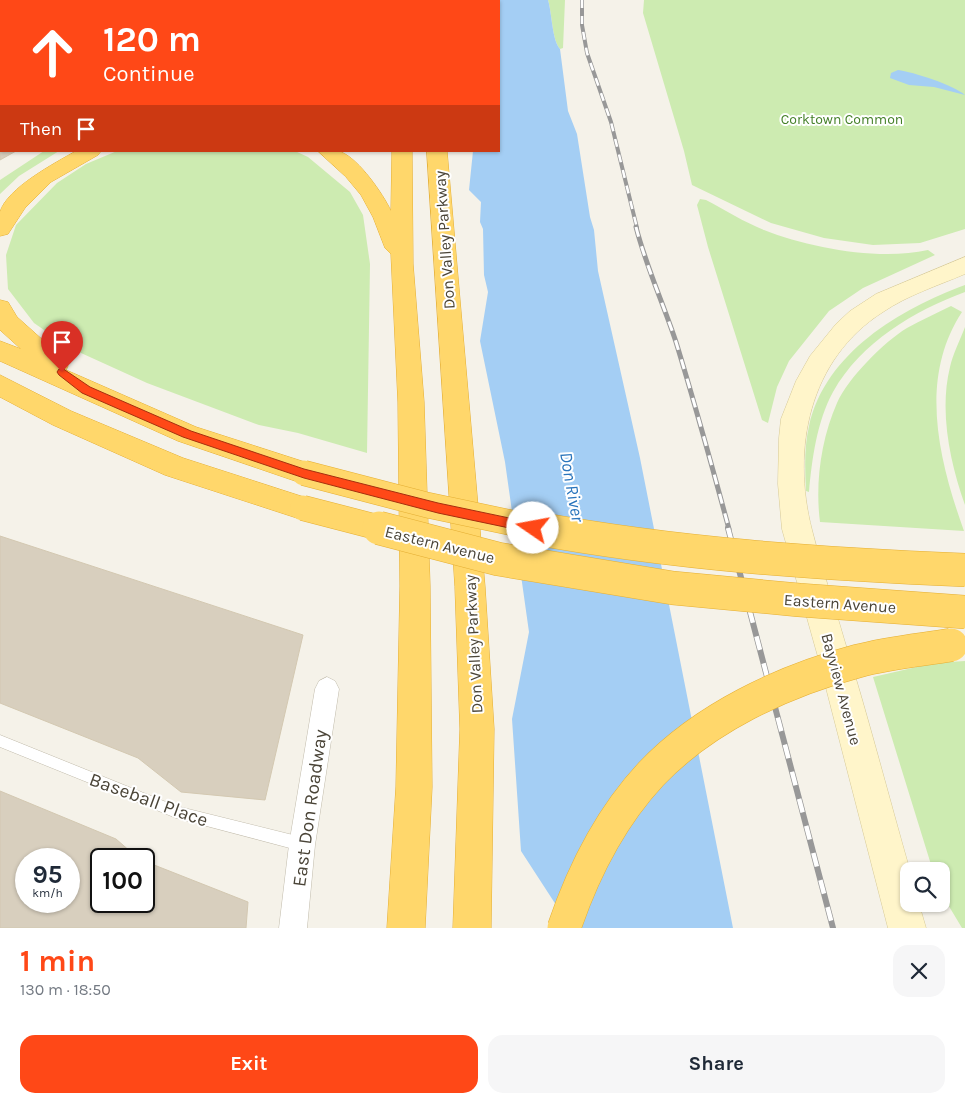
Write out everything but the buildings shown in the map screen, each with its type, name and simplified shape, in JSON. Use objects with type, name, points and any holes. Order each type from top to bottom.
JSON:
[{"type":"highway","points":[[0,230],[17,203],[44,178],[89,152]]},
{"type":"highway","points":[[329,152],[352,169],[369,189],[382,210],[402,264]]},
{"type":"highway","points":[[402,152],[402,264],[411,402],[415,586],[414,787],[406,928]]},
{"type":"highway","name":"Don Valley Parkway","points":[[437,152],[470,587],[477,720],[472,928]]},
{"type":"highway","points":[[0,308],[8,323],[32,347],[86,390]]},
{"type":"highway","points":[[0,350],[187,434],[304,473],[438,508],[552,532],[710,554],[854,566],[965,570]]},
{"type":"highway","name":"Eastern Avenue","points":[[0,385],[62,418],[175,467],[303,508],[498,558],[673,588],[799,600],[965,612]]},
{"type":"highway","points":[[564,928],[575,893],[593,855],[621,812],[651,774],[694,736],[736,710],[793,682],[858,660],[965,643]]},
{"type":"main road","name":"Bayview Avenue","points":[[907,928],[836,666],[796,529],[793,507],[792,437],[796,416],[805,390],[817,367],[843,331],[874,306],[965,265]]},
{"type":"street","name":"East Don Roadway","points":[[292,928],[302,845],[327,689]]},
{"type":"lane","name":"Baseball Place","points":[[0,741],[176,812],[302,845]]},
{"type":"green space","points":[[548,0],[565,0],[563,48],[560,49],[554,33]]},
{"type":"green space","name":"Corktown Common","points":[[644,0],[965,0],[965,229],[920,243],[873,245],[824,238],[771,223],[692,185],[684,151],[643,13]]},
{"type":"green space","points":[[42,152],[57,152],[19,176],[0,194],[0,180]]},
{"type":"green space","points":[[115,152],[297,152],[308,157],[350,192],[363,215],[370,264],[367,453],[298,433],[259,425],[147,383],[70,348],[34,323],[8,289],[6,255],[16,225],[57,183],[86,164]]},
{"type":"green space","points":[[700,199],[706,200],[764,230],[802,242],[845,251],[888,254],[928,250],[935,255],[863,288],[829,311],[789,361],[777,387],[768,423],[762,420],[708,247],[697,205]]},
{"type":"green space","points":[[965,285],[965,292],[927,309],[890,330],[858,358],[845,374],[827,403],[823,415],[814,454],[809,492],[806,491],[807,434],[818,400],[831,377],[848,356],[891,321],[915,307]]},
{"type":"green space","points":[[951,306],[962,312],[948,338],[940,365],[937,392],[937,420],[947,477],[964,531],[820,522],[818,492],[823,446],[831,417],[842,393],[868,361],[898,334],[923,319]]},
{"type":"green space","points":[[965,327],[965,505],[951,454],[946,419],[946,401],[950,367]]},
{"type":"green space","points":[[965,661],[965,928],[962,928],[950,908],[950,862],[930,862],[873,677],[934,663]]},
{"type":"water","name":"Don River","points":[[500,0],[548,0],[554,33],[560,49],[568,111],[577,134],[590,217],[594,230],[598,271],[640,458],[733,928],[571,928],[521,851],[512,719],[529,632],[505,462],[480,341],[488,292],[484,275],[483,229],[480,222],[481,202],[469,190],[473,152],[500,152]]},
{"type":"water","points":[[898,70],[913,73],[952,87],[965,95],[934,87],[909,85],[890,78],[891,73]]},
{"type":"railway","points":[[582,0],[582,25],[587,53],[611,122],[637,228]]},
{"type":"railway","points":[[636,227],[676,342],[729,529]]},
{"type":"railway","points":[[728,528],[833,928]]},
{"type":"route","points":[[62,372],[86,390],[187,434],[304,473],[438,508],[533,528]]}]
